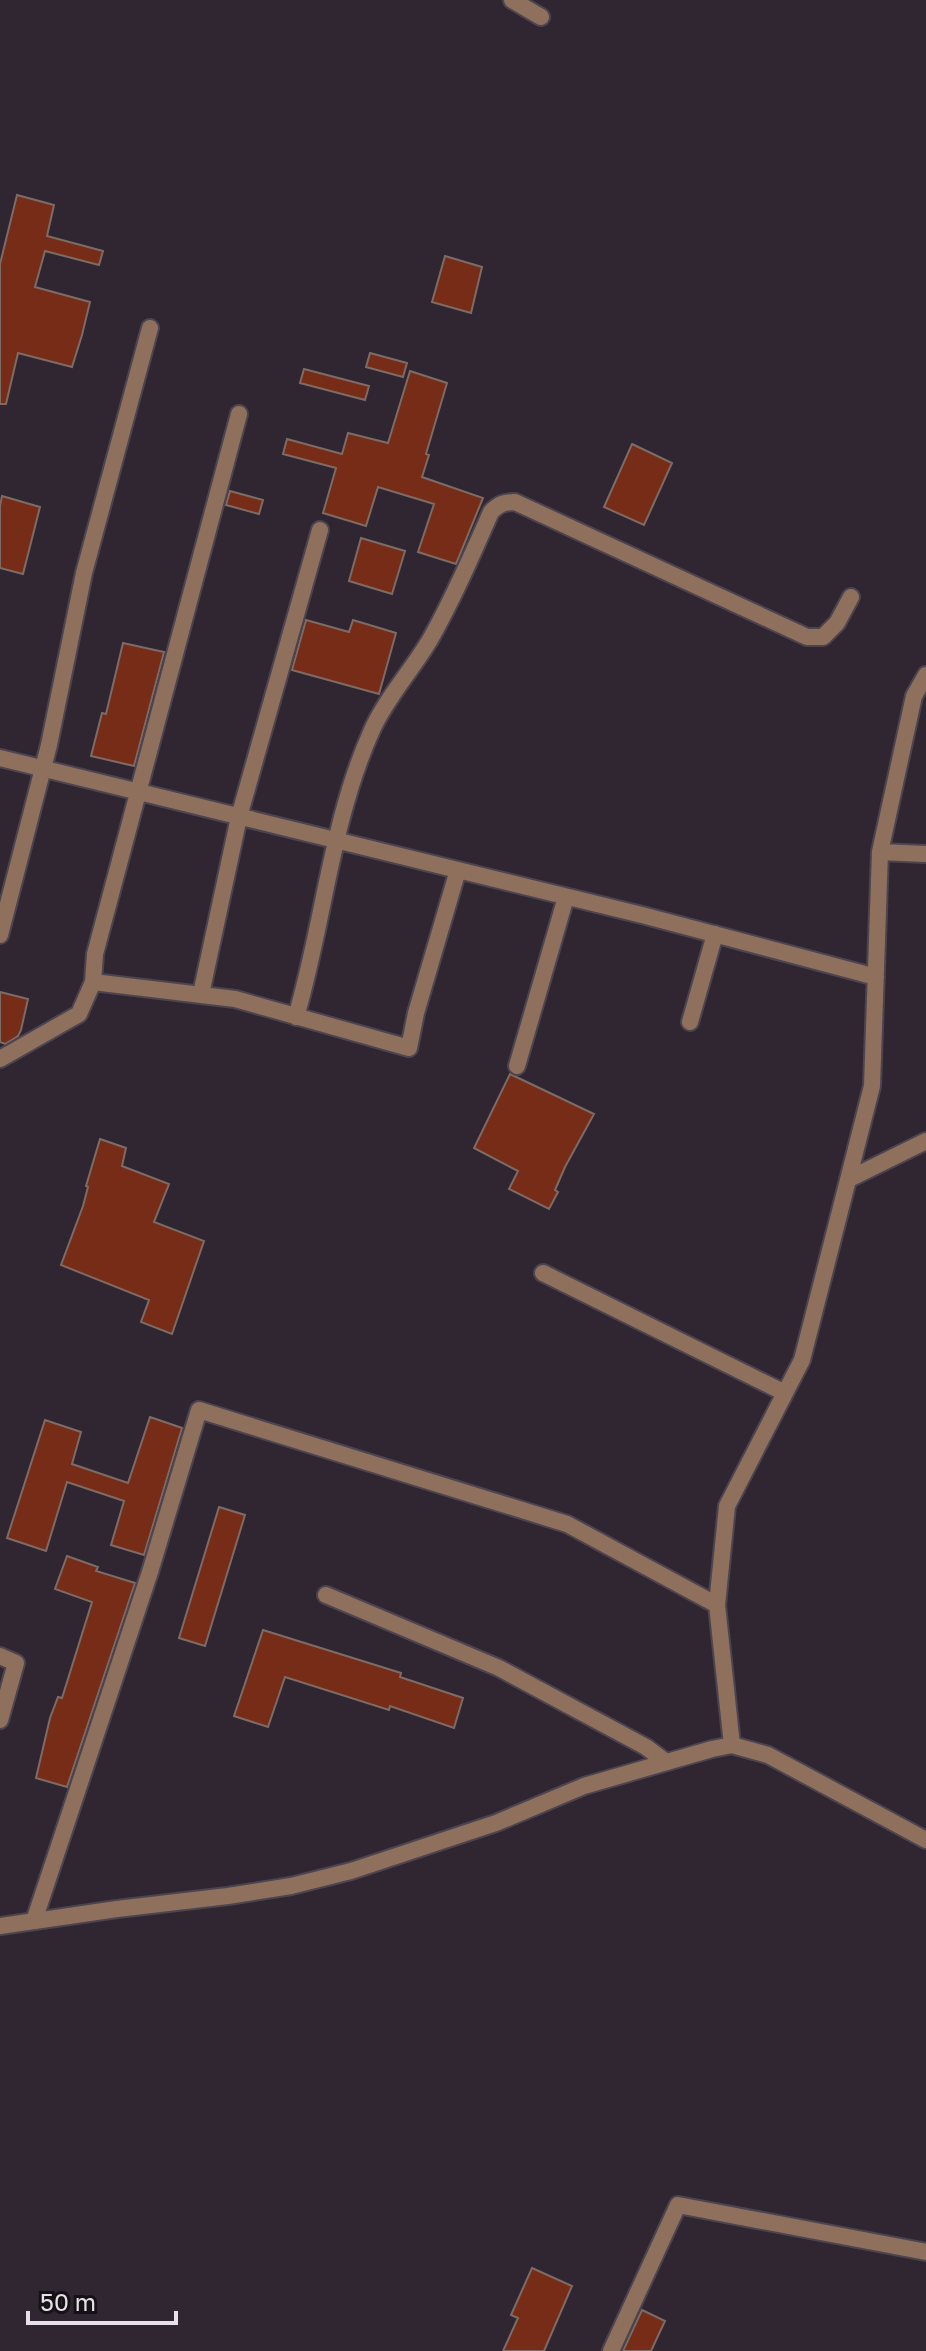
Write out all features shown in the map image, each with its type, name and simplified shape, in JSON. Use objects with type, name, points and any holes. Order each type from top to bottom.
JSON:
[{"type":"street","points":[[512,0],[541,17]]},
{"type":"street","points":[[0,935],[43,769],[84,573],[150,328]]},
{"type":"street","points":[[0,1059],[79,1014],[93,982],[95,954],[239,414]]},
{"type":"street","points":[[296,1017],[336,840],[358,765],[373,729],[455,593],[491,512],[498,505],[515,502],[807,637],[823,637],[829,632],[851,597]]},
{"type":"street","points":[[201,994],[239,817],[320,530]]},
{"type":"street","points":[[732,1745],[717,1605],[727,1506],[802,1360],[872,1086],[880,852],[914,696],[926,675]]},
{"type":"street","points":[[0,758],[715,934],[876,977]]},
{"type":"street","points":[[880,852],[926,854]]},
{"type":"street","points":[[93,982],[235,999],[409,1048],[416,1013],[458,870]]},
{"type":"street","points":[[517,1066],[566,897]]},
{"type":"street","points":[[690,1022],[715,934]]},
{"type":"street","points":[[849,1179],[926,1141]]},
{"type":"street","points":[[543,1273],[785,1393]]},
{"type":"street","points":[[34,1921],[150,1572],[199,1410],[567,1524],[717,1605]]},
{"type":"street","points":[[326,1595],[499,1668],[646,1747],[666,1762]]},
{"type":"street","points":[[0,1656],[16,1663],[0,1720]]},
{"type":"street","points":[[0,1926],[291,1886],[351,1871],[496,1823],[584,1786],[732,1745],[768,1755],[926,1840]]},
{"type":"street","points":[[611,2351],[678,2205],[926,2252]]},
{"type":"building","points":[[17,195],[54,205],[47,236],[103,251],[99,265],[45,251],[35,287],[90,302],[82,335],[72,367],[18,353],[6,404],[0,404],[0,264]]},
{"type":"building","points":[[445,256],[482,267],[471,313],[432,302]]},
{"type":"building","points":[[370,353],[407,363],[403,377],[366,367]]},
{"type":"building","points":[[304,369],[369,386],[365,400],[300,383]]},
{"type":"building","points":[[410,371],[447,383],[422,477],[483,498],[456,564],[418,552],[434,504],[378,487],[366,526],[323,513],[336,468],[283,454],[287,439],[342,454],[348,433],[388,443]]},
{"type":"building","points":[[632,444],[672,463],[644,525],[604,507]]},
{"type":"building","points":[[230,491],[263,500],[259,514],[226,505]]},
{"type":"building","points":[[2,496],[40,507],[23,574],[0,568]]},
{"type":"building","points":[[361,538],[405,551],[392,594],[349,581]]},
{"type":"building","points":[[306,620],[349,632],[353,620],[396,633],[379,694],[292,670]]},
{"type":"building","points":[[123,643],[164,652],[134,766],[91,756],[102,713],[106,714]]},
{"type":"building","points":[[0,992],[28,999],[18,1036],[5,1044],[0,1042]]},
{"type":"building","points":[[510,1074],[594,1114],[565,1167],[549,1209],[509,1189],[518,1171],[474,1148]]},
{"type":"building","points":[[100,1139],[126,1148],[122,1166],[169,1184],[154,1222],[204,1241],[172,1334],[141,1322],[149,1300],[61,1265],[83,1206]]},
{"type":"building","points":[[150,1417],[182,1428],[144,1555],[111,1545],[124,1501],[67,1482],[46,1551],[7,1538],[45,1420],[81,1432],[72,1464],[128,1483]]},
{"type":"building","points":[[219,1507],[245,1515],[205,1646],[179,1638]]},
{"type":"building","points":[[67,1556],[98,1567],[96,1571],[135,1583],[67,1787],[36,1778],[50,1718],[58,1697],[62,1698],[92,1602],[55,1589]]},
{"type":"building","points":[[263,1630],[401,1673],[400,1677],[463,1698],[454,1728],[390,1706],[389,1710],[285,1677],[268,1727],[234,1716]]},
{"type":"building","points":[[532,2268],[572,2286],[544,2351],[503,2351],[518,2318],[511,2315]]},
{"type":"building","points":[[642,2310],[665,2321],[651,2351],[623,2351]]}]
